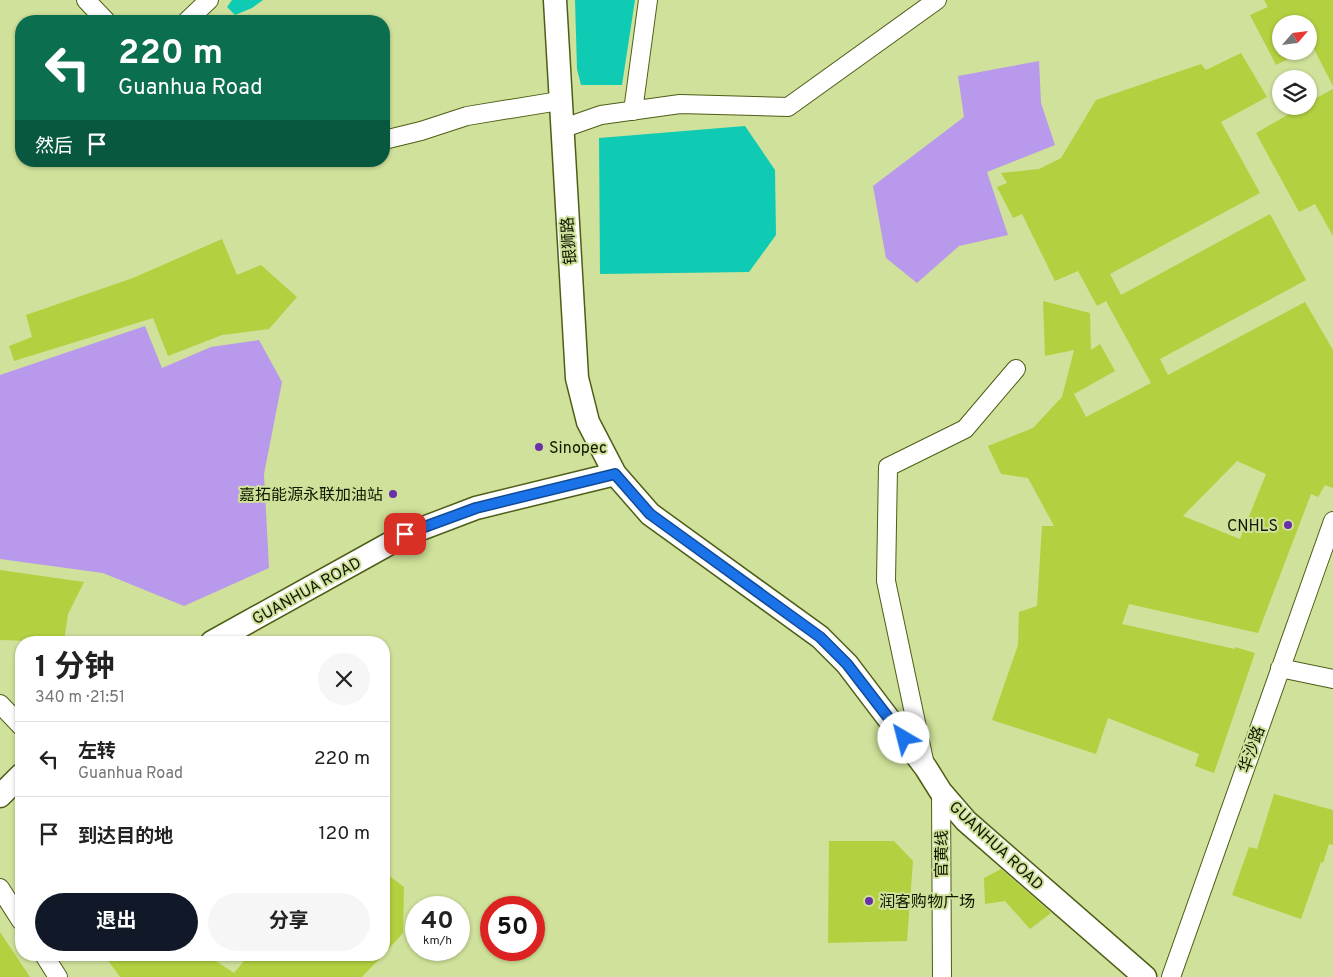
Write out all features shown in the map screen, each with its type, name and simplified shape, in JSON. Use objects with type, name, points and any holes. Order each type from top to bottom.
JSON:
[{"type":"main road","name":"银狮路","points":[[555,0],[559,101],[577,378],[588,422],[615,474]]},
{"type":"main road","name":"GUANHUA ROAD","points":[[223,636],[405,534],[476,508],[615,474],[650,514],[820,637],[847,664],[926,768],[941,792],[966,821],[1145,977]]},
{"type":"main road","points":[[0,796],[15,781]]},
{"type":"street","points":[[86,0],[100,15]]},
{"type":"street","points":[[193,15],[209,0]]},
{"type":"street","points":[[633,110],[648,0]]},
{"type":"street","points":[[561,129],[601,115],[680,104],[788,107],[937,0]]},
{"type":"street","points":[[390,139],[467,116],[559,101]]},
{"type":"street","points":[[926,768],[886,581],[888,467],[965,429],[1016,369]]},
{"type":"street","name":"华沙路","points":[[1170,977],[1333,521]]},
{"type":"street","points":[[1280,668],[1333,679]]},
{"type":"street","points":[[0,704],[15,720]]},
{"type":"street","name":"官黄线","points":[[941,792],[942,977]]},
{"type":"street","points":[[0,888],[15,912]]},
{"type":"street","points":[[48,961],[58,977]]},
{"type":"shaded area","points":[[1039,61],[1041,103],[1055,145],[987,172],[1008,235],[959,246],[917,283],[886,258],[873,186],[964,117],[958,76]]},
{"type":"shaded area","points":[[145,326],[162,368],[211,347],[259,340],[282,382],[264,474],[269,568],[184,606],[103,573],[0,559],[0,375]]},
{"type":"water","points":[[232,0],[263,0],[252,8],[235,15],[227,7]]},
{"type":"water","points":[[575,0],[635,0],[622,85],[581,85],[577,69]]},
{"type":"water","points":[[745,126],[775,170],[776,235],[749,272],[600,274],[599,138]]},
{"type":"building","points":[[1264,0],[1333,0],[1333,86],[1318,57],[1318,15],[1272,15],[1272,57],[1250,15],[1268,7]]},
{"type":"building","points":[[1241,53],[1267,97],[1221,122],[1260,193],[1110,274],[1121,295],[1270,214],[1306,280],[1160,359],[1168,375],[1305,302],[1333,350],[1333,488],[1325,485],[1318,497],[1311,494],[1258,633],[1129,604],[1122,624],[1235,649],[1235,647],[1255,653],[1214,773],[1195,766],[1199,754],[1108,718],[1096,754],[992,720],[1018,645],[1019,612],[1037,606],[1042,526],[1054,526],[1028,478],[1001,474],[988,446],[1033,428],[1062,397],[1074,350],[1045,356],[1043,301],[1090,313],[1091,350],[1100,344],[1115,371],[1074,394],[1086,417],[1151,383],[1106,301],[1097,306],[1078,271],[1055,281],[1022,214],[1013,218],[997,187],[1007,183],[1001,173],[1039,169],[1061,158],[1096,100],[1201,64],[1206,70]],"holes":[[[1237,461],[1266,474],[1240,539],[1183,516]]]},
{"type":"building","points":[[1273,60],[1286,60],[1276,65]]},
{"type":"building","points":[[1333,89],[1333,236],[1315,204],[1299,212],[1256,133],[1287,115],[1317,115],[1317,98]]},
{"type":"building","points":[[222,239],[237,275],[261,265],[297,297],[269,329],[222,335],[168,356],[153,318],[14,361],[9,346],[32,337],[26,315],[133,278]]},
{"type":"building","points":[[0,570],[84,582],[68,614],[65,636],[15,636],[15,640],[0,640]]},
{"type":"building","points":[[1274,794],[1333,810],[1333,845],[1329,844],[1323,863],[1321,862],[1301,919],[1232,895],[1249,847],[1257,849]]},
{"type":"building","name":"润客购物广场","points":[[829,841],[894,841],[913,861],[907,941],[828,943]]},
{"type":"building","points":[[1001,869],[1051,913],[1030,929],[1005,901],[985,904],[984,878]]},
{"type":"building","points":[[390,876],[404,887],[403,933],[390,947]]},
{"type":"building","points":[[0,932],[15,954],[15,961],[19,961],[30,977],[0,977]]},
{"type":"building","points":[[108,961],[216,961],[234,973],[244,961],[377,961],[362,977],[120,977]]},
{"type":"place","name":"Sinopec","points":[[539,447]]},
{"type":"place","name":"嘉拓能源永联加油站","points":[[393,494]]},
{"type":"place","name":"CNHLS","points":[[1288,525]]},
{"type":"place","name":"润客购物广场","points":[[869,901]]},
{"type":"route","points":[[405,534],[476,508],[615,474],[650,514],[820,637],[847,664],[904,738]]}]
